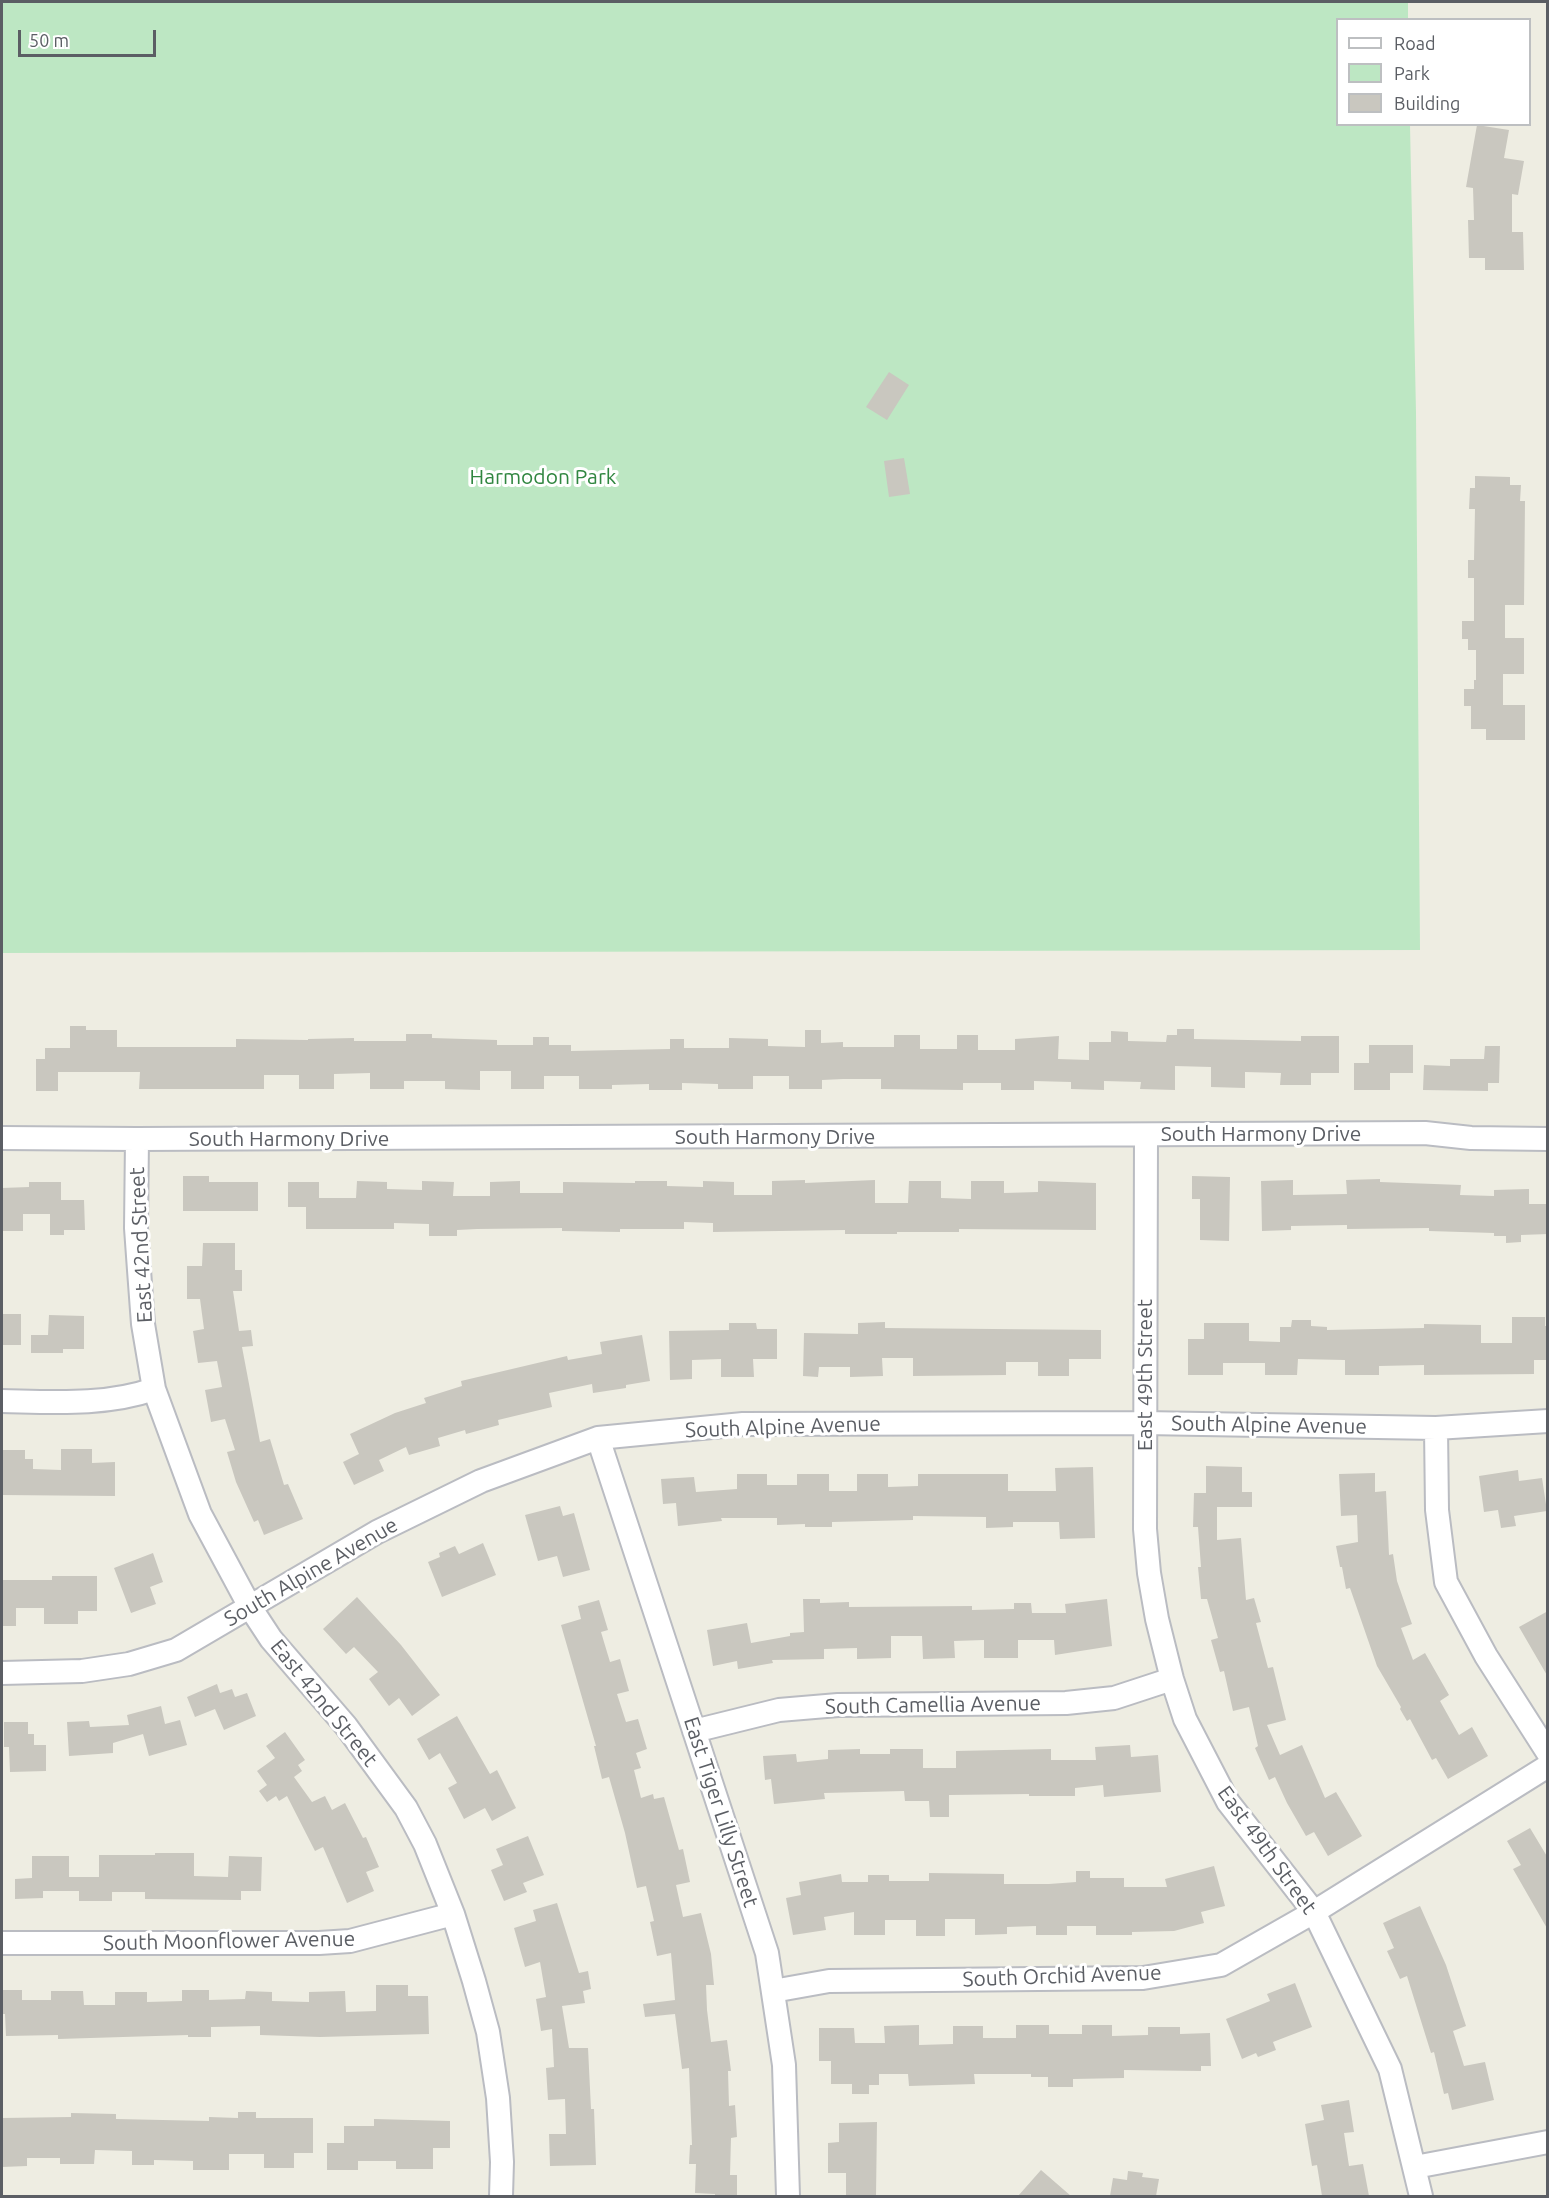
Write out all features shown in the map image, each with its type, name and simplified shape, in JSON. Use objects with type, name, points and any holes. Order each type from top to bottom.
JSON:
[{"type":"street","name":"South Harmony Drive","points":[[2,1138],[1425,1133],[1471,1138],[1548,1139]]},
{"type":"street","name":"East 49th Street","points":[[1146,1135],[1145,1529],[1149,1573],[1157,1619],[1172,1679],[1185,1719],[1228,1802],[1314,1912],[1390,2069],[1415,2167],[1420,2196]]},
{"type":"street","name":"East 42nd Street","points":[[137,1139],[136,1228],[143,1324],[154,1389],[200,1514],[250,1606],[271,1639],[346,1726],[406,1808],[425,1844],[453,1914],[488,2032],[498,2098],[502,2162],[501,2196]]},
{"type":"street","points":[[2,1401],[76,1401],[130,1397],[154,1389]]},
{"type":"street","name":"South Alpine Avenue","points":[[2,1673],[82,1671],[129,1664],[176,1650],[377,1532],[481,1481],[598,1438],[743,1424],[1144,1423],[1436,1428],[1548,1421]]},
{"type":"street","points":[[1436,1428],[1437,1510],[1446,1582],[1486,1656],[1548,1754]]},
{"type":"street","name":"East Tiger Lilly Street","points":[[598,1438],[767,1953],[784,2065],[788,2196]]},
{"type":"street","name":"South Camellia Avenue","points":[[694,1731],[779,1710],[838,1705],[1066,1703],[1114,1698],[1172,1679]]},
{"type":"street","name":"South Orchid Avenue","points":[[773,1991],[828,1981],[1143,1978],[1221,1965],[1314,1912],[1548,1766]]},
{"type":"street","name":"South Moonflower Avenue","points":[[2,1943],[319,1943],[350,1941],[453,1914]]},
{"type":"street","points":[[1415,2167],[1548,2142]]},
{"type":"green space","name":"Harmodon Park","points":[[2,2],[1408,2],[1408,18],[1336,18],[1336,126],[1410,126],[1416,413],[1420,950],[2,953]]},
{"type":"building","points":[[1477,126],[1509,130],[1504,158],[1524,161],[1518,195],[1512,194],[1512,232],[1523,232],[1524,270],[1485,270],[1485,258],[1469,258],[1468,220],[1474,220],[1473,188],[1466,187]]},
{"type":"building","points":[[889,372],[909,385],[887,420],[866,407]]},
{"type":"building","points":[[904,458],[910,494],[889,497],[884,461]]},
{"type":"building","points":[[1475,476],[1510,477],[1510,485],[1521,485],[1520,501],[1525,501],[1524,605],[1505,605],[1505,638],[1524,638],[1524,674],[1503,674],[1503,705],[1525,705],[1525,740],[1486,740],[1486,729],[1471,729],[1471,706],[1464,706],[1464,689],[1474,689],[1474,680],[1476,680],[1476,650],[1468,650],[1468,639],[1462,639],[1462,621],[1474,621],[1474,578],[1468,578],[1468,560],[1474,560],[1475,509],[1469,509],[1470,488],[1475,488]]},
{"type":"building","points":[[70,1026],[86,1026],[86,1030],[117,1030],[117,1047],[236,1047],[236,1039],[354,1038],[354,1041],[406,1041],[406,1034],[432,1034],[432,1038],[497,1040],[497,1045],[533,1045],[533,1037],[549,1037],[549,1045],[571,1045],[571,1051],[670,1049],[670,1039],[684,1039],[684,1048],[729,1048],[729,1038],[768,1039],[768,1046],[805,1047],[805,1030],[821,1030],[821,1043],[843,1042],[843,1047],[894,1047],[894,1035],[920,1035],[920,1049],[957,1049],[957,1035],[978,1035],[978,1050],[1015,1050],[1015,1039],[1059,1036],[1058,1059],[1089,1060],[1089,1042],[1111,1042],[1111,1031],[1128,1032],[1128,1041],[1166,1042],[1167,1035],[1177,1035],[1177,1029],[1194,1029],[1194,1039],[1301,1041],[1301,1036],[1339,1036],[1339,1073],[1311,1073],[1311,1085],[1280,1085],[1281,1073],[1245,1072],[1245,1088],[1211,1087],[1211,1067],[1175,1066],[1175,1090],[1140,1089],[1141,1082],[1104,1081],[1104,1090],[1071,1089],[1071,1082],[1034,1081],[1034,1090],[1001,1090],[1001,1083],[963,1083],[963,1090],[881,1089],[881,1079],[822,1080],[822,1089],[789,1089],[789,1076],[753,1076],[753,1089],[718,1089],[718,1084],[682,1083],[682,1090],[649,1090],[649,1084],[612,1085],[612,1089],[579,1089],[579,1076],[544,1076],[544,1089],[511,1089],[511,1071],[480,1071],[480,1090],[445,1089],[445,1081],[404,1081],[404,1089],[370,1089],[370,1073],[334,1074],[334,1089],[299,1089],[299,1075],[264,1075],[264,1089],[139,1089],[140,1072],[58,1072],[58,1091],[36,1091],[36,1059],[45,1059],[45,1048],[70,1048]]},
{"type":"building","points":[[1369,1045],[1413,1045],[1413,1073],[1390,1073],[1390,1090],[1354,1090],[1354,1063],[1369,1063]]},
{"type":"building","points":[[1485,1046],[1500,1046],[1499,1083],[1488,1083],[1488,1091],[1423,1090],[1424,1065],[1450,1066],[1450,1059],[1484,1059]]},
{"type":"building","points":[[183,1176],[209,1176],[209,1182],[258,1182],[258,1211],[183,1211]]},
{"type":"building","points":[[1192,1176],[1230,1177],[1229,1241],[1200,1240],[1200,1199],[1192,1199]]},
{"type":"building","points":[[1380,1179],[1380,1182],[1461,1185],[1460,1195],[1494,1196],[1494,1190],[1529,1189],[1529,1204],[1548,1204],[1548,1234],[1521,1235],[1521,1242],[1506,1243],[1506,1236],[1494,1236],[1494,1233],[1429,1231],[1429,1228],[1347,1229],[1347,1225],[1291,1226],[1291,1230],[1262,1231],[1261,1181],[1293,1180],[1293,1195],[1347,1194],[1346,1180]]},
{"type":"building","points":[[805,1180],[805,1183],[875,1180],[875,1203],[908,1203],[909,1181],[941,1181],[941,1198],[971,1199],[971,1181],[1004,1181],[1004,1193],[1038,1192],[1038,1181],[1096,1183],[1096,1230],[959,1229],[959,1232],[897,1232],[897,1234],[845,1234],[845,1230],[713,1232],[713,1223],[684,1222],[684,1229],[620,1229],[620,1232],[562,1231],[562,1228],[477,1229],[457,1230],[457,1236],[429,1236],[429,1224],[394,1223],[394,1229],[306,1229],[306,1207],[288,1207],[288,1182],[319,1182],[319,1198],[356,1198],[357,1181],[387,1182],[387,1189],[422,1190],[422,1181],[454,1182],[453,1196],[490,1196],[490,1182],[520,1181],[520,1193],[563,1193],[563,1182],[667,1181],[667,1186],[703,1187],[703,1181],[734,1182],[734,1195],[772,1195],[772,1181]]},
{"type":"building","points":[[29,1182],[61,1182],[61,1200],[84,1200],[85,1230],[64,1230],[64,1235],[50,1235],[50,1214],[23,1214],[23,1231],[2,1231],[2,1188],[29,1187]]},
{"type":"building","points":[[203,1243],[235,1243],[235,1270],[242,1270],[242,1291],[233,1291],[239,1331],[251,1330],[253,1346],[242,1347],[260,1442],[270,1439],[284,1485],[288,1484],[303,1519],[264,1535],[258,1520],[254,1522],[236,1482],[227,1452],[235,1450],[225,1419],[211,1422],[205,1390],[222,1387],[217,1361],[198,1363],[193,1331],[204,1329],[200,1299],[187,1299],[187,1266],[202,1266]]},
{"type":"building","points":[[2,1314],[21,1314],[21,1345],[2,1345]]},
{"type":"building","points":[[49,1315],[84,1316],[84,1349],[63,1349],[63,1353],[31,1353],[31,1335],[48,1335]]},
{"type":"building","points":[[1512,1317],[1545,1317],[1545,1326],[1548,1326],[1548,1360],[1534,1360],[1534,1374],[1424,1375],[1424,1365],[1379,1366],[1379,1375],[1345,1375],[1345,1360],[1298,1359],[1297,1375],[1265,1375],[1265,1363],[1223,1363],[1223,1375],[1188,1375],[1188,1339],[1204,1339],[1204,1323],[1249,1323],[1249,1341],[1280,1342],[1280,1327],[1291,1327],[1292,1320],[1311,1320],[1311,1326],[1327,1327],[1327,1330],[1424,1328],[1424,1324],[1481,1325],[1481,1343],[1512,1343]]},
{"type":"building","points":[[885,1322],[885,1328],[1101,1330],[1101,1359],[1069,1359],[1069,1376],[1038,1376],[1038,1362],[1006,1362],[1006,1375],[913,1376],[913,1358],[882,1358],[883,1376],[850,1377],[850,1367],[819,1367],[818,1377],[803,1376],[804,1333],[858,1334],[858,1323]]},
{"type":"building","points":[[729,1323],[756,1323],[757,1329],[777,1329],[777,1359],[753,1359],[754,1377],[721,1377],[721,1359],[692,1360],[692,1379],[670,1380],[669,1331],[729,1330]]},
{"type":"building","points":[[642,1335],[650,1381],[626,1385],[626,1388],[593,1393],[592,1384],[549,1393],[552,1407],[498,1420],[499,1425],[466,1434],[465,1430],[438,1438],[440,1446],[409,1455],[406,1447],[379,1460],[384,1471],[354,1485],[343,1462],[359,1454],[350,1434],[395,1413],[426,1403],[424,1398],[462,1386],[461,1381],[567,1356],[568,1360],[602,1354],[600,1342]]},
{"type":"building","points":[[61,1449],[92,1449],[92,1463],[115,1462],[115,1496],[2,1495],[2,1450],[25,1450],[25,1459],[33,1459],[33,1469],[61,1470]]},
{"type":"building","points":[[1206,1466],[1242,1467],[1242,1492],[1252,1492],[1252,1507],[1217,1507],[1217,1540],[1241,1538],[1246,1600],[1254,1598],[1261,1622],[1256,1623],[1268,1668],[1273,1667],[1286,1720],[1267,1725],[1280,1755],[1302,1745],[1325,1798],[1336,1792],[1362,1836],[1328,1856],[1314,1832],[1306,1836],[1275,1777],[1269,1780],[1255,1748],[1258,1746],[1249,1707],[1233,1711],[1224,1671],[1220,1672],[1211,1640],[1218,1638],[1207,1599],[1201,1599],[1198,1527],[1193,1527],[1194,1493],[1206,1493]]},
{"type":"building","points":[[1093,1467],[1095,1538],[1060,1539],[1059,1522],[1013,1522],[1013,1527],[986,1528],[986,1517],[913,1516],[913,1520],[832,1522],[832,1527],[805,1527],[805,1524],[777,1525],[777,1518],[721,1518],[722,1521],[678,1526],[676,1503],[663,1504],[661,1479],[694,1477],[696,1492],[737,1489],[737,1474],[767,1474],[767,1485],[797,1485],[797,1474],[829,1474],[829,1491],[857,1491],[857,1474],[888,1474],[888,1487],[918,1486],[918,1474],[1008,1474],[1008,1491],[1056,1491],[1055,1468]]},
{"type":"building","points":[[1518,1470],[1519,1481],[1542,1478],[1547,1511],[1514,1516],[1516,1526],[1501,1528],[1498,1510],[1484,1512],[1479,1476]]},
{"type":"building","points":[[1375,1473],[1375,1492],[1386,1491],[1389,1555],[1393,1554],[1397,1581],[1412,1624],[1401,1628],[1413,1660],[1425,1653],[1449,1695],[1440,1701],[1459,1735],[1472,1727],[1488,1756],[1448,1779],[1436,1758],[1432,1760],[1410,1719],[1407,1721],[1377,1666],[1350,1588],[1346,1589],[1342,1567],[1340,1567],[1336,1546],[1358,1542],[1357,1515],[1341,1516],[1339,1474]]},
{"type":"building","points":[[560,1506],[563,1516],[574,1513],[590,1570],[563,1577],[557,1556],[538,1561],[525,1515]]},
{"type":"building","points":[[483,1543],[496,1575],[442,1597],[428,1562],[440,1557],[439,1553],[455,1546],[459,1554]]},
{"type":"building","points":[[153,1553],[163,1582],[150,1587],[156,1604],[131,1613],[114,1568]]},
{"type":"building","points":[[52,1576],[97,1576],[97,1611],[78,1611],[78,1624],[44,1624],[44,1608],[16,1608],[16,1626],[2,1626],[2,1580],[52,1580]]},
{"type":"building","points":[[357,1597],[401,1645],[440,1695],[412,1716],[399,1698],[389,1706],[369,1679],[378,1672],[354,1647],[346,1654],[323,1629]]},
{"type":"building","points":[[803,1599],[820,1599],[820,1603],[849,1602],[849,1607],[972,1606],[972,1610],[1014,1609],[1014,1603],[1031,1603],[1032,1613],[1066,1613],[1065,1604],[1107,1599],[1112,1646],[1055,1655],[1054,1640],[1018,1640],[1018,1658],[984,1658],[984,1640],[954,1641],[955,1658],[923,1659],[922,1636],[891,1636],[891,1658],[857,1659],[857,1648],[824,1649],[824,1659],[772,1660],[773,1663],[738,1669],[737,1661],[713,1666],[707,1630],[747,1623],[751,1643],[790,1636],[790,1633],[804,1632]]},
{"type":"building","points":[[599,1600],[608,1630],[601,1632],[610,1662],[620,1659],[629,1691],[617,1694],[626,1722],[638,1719],[647,1749],[636,1753],[641,1768],[634,1770],[641,1798],[653,1794],[654,1799],[664,1797],[679,1850],[683,1849],[690,1882],[676,1885],[683,1917],[701,1913],[711,1954],[714,1985],[706,1985],[707,2010],[711,2042],[727,2040],[731,2071],[728,2071],[729,2106],[735,2105],[737,2137],[731,2138],[730,2175],[737,2175],[737,2196],[695,2193],[696,2164],[689,2164],[690,2145],[692,2145],[689,2068],[682,2069],[675,2014],[645,2017],[643,2004],[675,2000],[671,1953],[657,1956],[650,1922],[654,1921],[646,1886],[637,1888],[625,1833],[609,1777],[602,1779],[594,1746],[596,1746],[561,1625],[581,1619],[578,1606]]},
{"type":"building","points":[[1548,1611],[1548,1677],[1519,1627]]},
{"type":"building","points":[[217,1684],[220,1693],[232,1689],[235,1697],[247,1693],[256,1716],[224,1730],[215,1709],[195,1717],[187,1697]]},
{"type":"building","points":[[161,1706],[165,1724],[180,1720],[187,1745],[149,1756],[143,1734],[113,1743],[113,1753],[69,1756],[67,1722],[89,1721],[90,1727],[129,1725],[127,1715]]},
{"type":"building","points":[[457,1716],[490,1774],[497,1770],[516,1808],[492,1821],[485,1808],[464,1819],[448,1788],[457,1783],[440,1753],[429,1760],[417,1739]]},
{"type":"building","points":[[4,1722],[28,1722],[28,1734],[34,1734],[34,1745],[46,1745],[46,1771],[10,1772],[9,1747],[4,1747]]},
{"type":"building","points":[[285,1732],[305,1760],[298,1765],[302,1771],[294,1777],[312,1802],[325,1796],[332,1810],[345,1803],[363,1838],[366,1837],[379,1867],[366,1872],[374,1891],[347,1903],[323,1847],[315,1851],[287,1796],[279,1801],[276,1796],[267,1802],[259,1791],[267,1785],[257,1771],[275,1758],[266,1746]]},
{"type":"building","points":[[1130,1745],[1131,1757],[1158,1755],[1161,1792],[1104,1797],[1103,1785],[1075,1788],[1075,1796],[949,1795],[949,1817],[930,1817],[929,1801],[905,1801],[904,1791],[824,1793],[825,1799],[774,1804],[771,1779],[765,1780],[763,1756],[796,1754],[797,1762],[828,1759],[828,1750],[860,1749],[860,1754],[890,1754],[890,1749],[923,1749],[923,1768],[956,1768],[956,1751],[1051,1749],[1051,1760],[1096,1760],[1095,1747]]},
{"type":"building","points":[[1530,1828],[1548,1858],[1548,1930],[1513,1869],[1521,1865],[1507,1841]]},
{"type":"building","points":[[528,1836],[544,1875],[523,1883],[527,1892],[504,1901],[491,1870],[503,1865],[496,1849]]},
{"type":"building","points":[[155,1853],[194,1853],[194,1876],[228,1877],[229,1856],[262,1857],[261,1891],[241,1891],[241,1900],[145,1899],[145,1892],[112,1892],[112,1901],[79,1901],[79,1891],[43,1891],[43,1898],[15,1899],[15,1879],[32,1878],[32,1856],[69,1856],[69,1877],[99,1877],[99,1855],[155,1855]]},
{"type":"building","points":[[1214,1866],[1225,1906],[1201,1912],[1204,1923],[1174,1931],[1132,1932],[1132,1935],[1096,1935],[1096,1926],[1067,1926],[1067,1935],[1036,1935],[1036,1926],[1007,1927],[1007,1934],[975,1935],[975,1919],[945,1919],[945,1936],[916,1936],[916,1920],[885,1920],[885,1935],[854,1935],[854,1912],[824,1917],[826,1930],[793,1935],[786,1898],[801,1895],[799,1882],[841,1874],[842,1882],[868,1882],[868,1875],[889,1875],[889,1881],[929,1881],[929,1873],[1004,1874],[1004,1884],[1049,1884],[1076,1882],[1076,1871],[1090,1871],[1090,1878],[1124,1878],[1124,1887],[1167,1887],[1165,1879]]},
{"type":"building","points":[[557,1903],[579,1973],[588,1971],[591,1989],[583,1991],[585,2003],[562,2006],[569,2048],[588,2048],[591,2109],[594,2109],[596,2165],[550,2166],[549,2134],[566,2134],[565,2099],[548,2100],[546,2068],[554,2067],[552,2029],[541,2031],[536,1999],[546,1997],[540,1962],[525,1967],[514,1928],[536,1921],[533,1910]]},
{"type":"building","points":[[1420,1906],[1446,1965],[1466,2026],[1453,2031],[1464,2066],[1485,2062],[1494,2100],[1452,2110],[1448,2093],[1444,2094],[1434,2052],[1431,2053],[1407,1976],[1400,1979],[1387,1951],[1394,1948],[1383,1923]]},
{"type":"building","points":[[1295,1983],[1312,2027],[1273,2042],[1276,2050],[1258,2057],[1256,2053],[1242,2059],[1226,2019],[1270,2001],[1267,1994]]},
{"type":"building","points":[[376,1985],[408,1985],[408,1996],[428,1996],[429,2034],[320,2037],[260,2035],[260,2026],[211,2027],[211,2037],[188,2037],[188,2035],[58,2039],[58,2035],[6,2036],[5,2014],[2,2014],[2,1990],[22,1990],[22,2000],[51,2000],[51,1991],[83,1991],[84,2005],[115,2005],[115,1992],[147,1992],[147,2002],[182,2001],[182,1990],[209,1990],[209,2000],[245,1999],[246,1991],[272,1992],[272,2001],[309,2002],[309,1992],[345,1991],[346,2012],[376,2011]]},
{"type":"building","points":[[919,2025],[919,2045],[953,2044],[953,2026],[983,2026],[983,2038],[1016,2038],[1016,2025],[1049,2025],[1049,2034],[1082,2034],[1082,2025],[1112,2025],[1112,2036],[1148,2035],[1148,2027],[1180,2027],[1180,2034],[1210,2033],[1211,2066],[1201,2066],[1201,2071],[1124,2070],[1124,2078],[1073,2079],[1073,2087],[1048,2087],[1048,2077],[1031,2077],[1031,2074],[974,2074],[975,2084],[909,2086],[908,2074],[879,2074],[879,2085],[869,2085],[869,2094],[852,2094],[852,2084],[831,2084],[831,2061],[819,2061],[819,2028],[854,2028],[855,2043],[885,2043],[884,2026]]},
{"type":"building","points":[[1349,2100],[1354,2132],[1344,2133],[1349,2166],[1363,2164],[1369,2196],[1322,2196],[1317,2165],[1312,2166],[1305,2124],[1324,2120],[1321,2105]]},
{"type":"building","points":[[238,2112],[256,2112],[256,2118],[313,2118],[313,2153],[294,2153],[294,2168],[264,2168],[264,2154],[229,2154],[229,2170],[193,2170],[193,2161],[154,2160],[154,2165],[132,2165],[132,2151],[95,2150],[94,2164],[60,2164],[60,2158],[27,2158],[27,2166],[2,2167],[2,2118],[71,2117],[71,2113],[116,2114],[116,2119],[209,2121],[209,2117],[238,2118]]},
{"type":"building","points":[[374,2119],[450,2121],[450,2148],[433,2148],[433,2169],[396,2169],[396,2161],[358,2161],[358,2170],[327,2170],[327,2143],[344,2143],[344,2126],[374,2126]]},
{"type":"building","points":[[877,2122],[876,2196],[846,2196],[846,2173],[828,2173],[828,2143],[839,2142],[839,2123]]},
{"type":"building","points":[[1041,2170],[1071,2196],[1018,2196]]},
{"type":"building","points":[[1128,2171],[1143,2173],[1142,2177],[1159,2179],[1156,2196],[1110,2196],[1113,2178],[1127,2180]]}]
